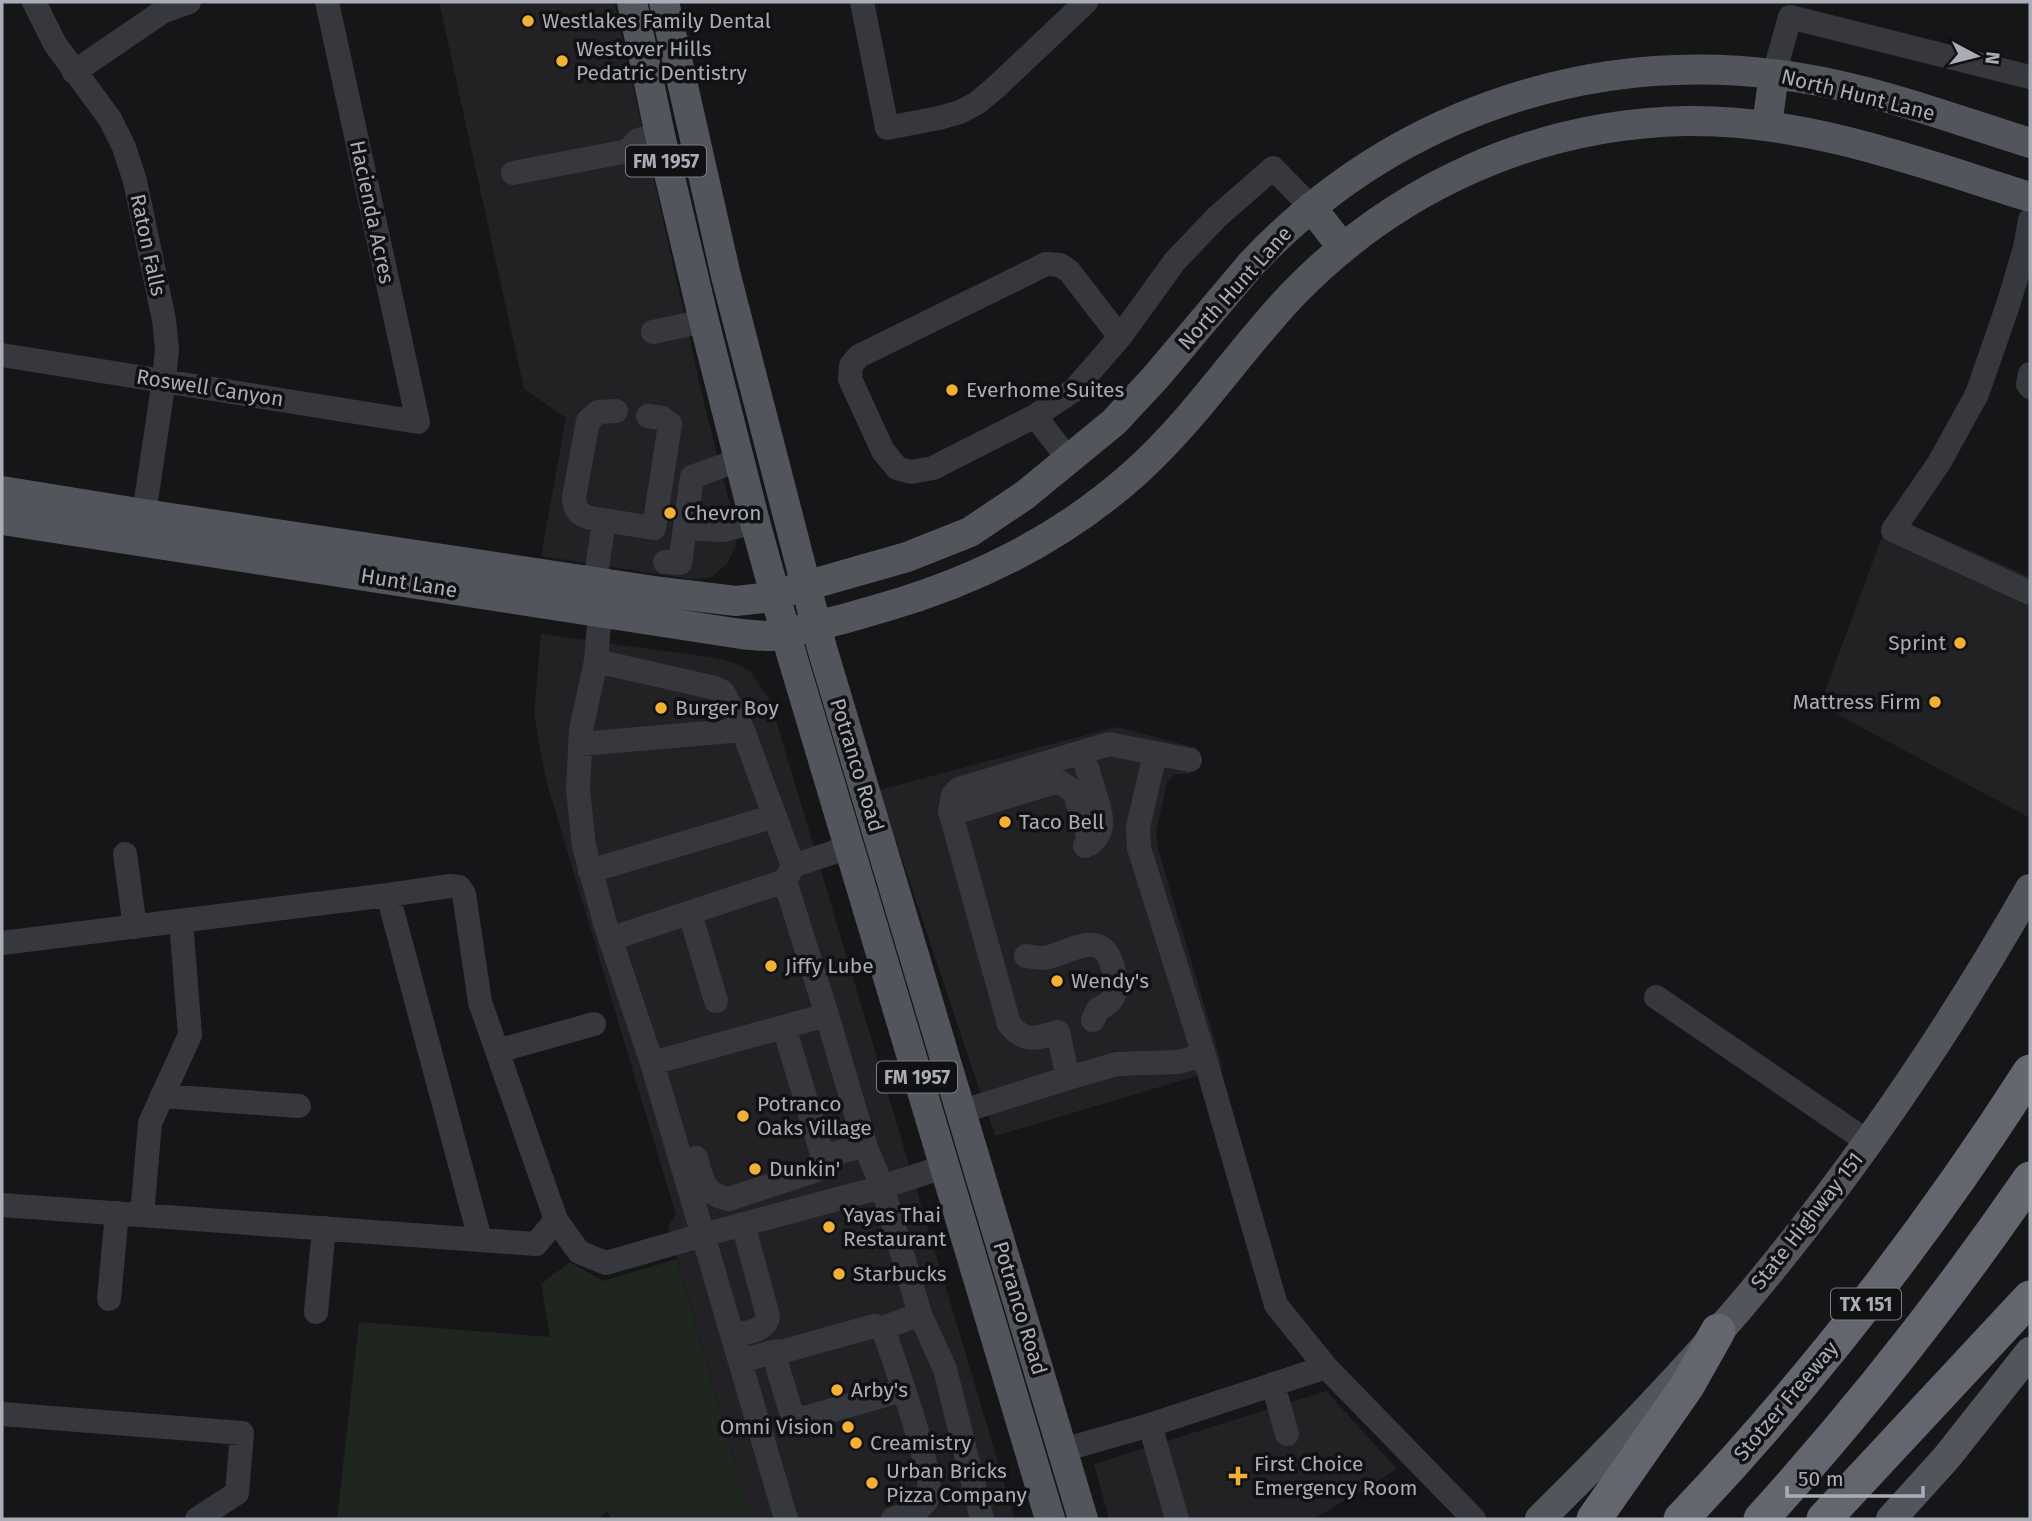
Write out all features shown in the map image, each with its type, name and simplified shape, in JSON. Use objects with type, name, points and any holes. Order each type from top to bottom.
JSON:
[{"type":"highway","name":"Stotzer Freeway","points":[[1681,1519],[1779,1410],[1857,1315],[1942,1201],[2030,1072]]},
{"type":"highway","name":"TX 151","points":[[1761,1519],[1882,1378],[1983,1246],[2030,1179]]},
{"type":"highway","points":[[1824,1519],[2030,1298]]},
{"type":"highway","points":[[1594,1519],[1687,1386],[1718,1331]]},
{"type":"main road","name":"Potranco Road","points":[[632,2],[660,135],[755,522],[1050,1519]]},
{"type":"main road","points":[[650,2],[658,41],[685,99]]},
{"type":"main road","name":"Potranco Road","points":[[664,2],[726,276],[816,626],[1083,1519]]},
{"type":"main road","name":"North Hunt Lane","points":[[805,586],[907,557],[962,536],[999,514],[1069,460],[1135,401],[1252,263],[1272,241],[1311,207],[1379,158],[1472,112],[1545,88],[1593,78],[1646,71],[1719,69],[1829,83],[2030,143]]},
{"type":"main road","points":[[1767,125],[1774,74]]},
{"type":"main road","points":[[816,626],[908,600],[967,579],[1024,551],[1093,508],[1136,472],[1180,429],[1291,297],[1343,248],[1408,201],[1492,159],[1554,139],[1605,128],[1650,122],[1715,121],[1767,125],[1844,141],[2030,197]]},
{"type":"main road","points":[[660,135],[678,140],[701,230],[726,276]]},
{"type":"main road","points":[[1909,160],[1936,150],[2030,179]]},
{"type":"main road","points":[[1311,207],[1343,248]]},
{"type":"main road","points":[[704,321],[736,314]]},
{"type":"main road","name":"Hunt Lane","points":[[2,491],[595,582],[736,601],[805,586]]},
{"type":"main road","name":"Hunt Lane","points":[[2,520],[741,634],[771,636],[816,626]]},
{"type":"main road","points":[[409,583],[424,572],[536,588],[546,574]]},
{"type":"main road","name":"State Highway 151","points":[[1540,1519],[1630,1429],[1782,1256],[1868,1142],[1955,1014],[2030,889]]},
{"type":"main road","points":[[877,941],[888,951],[900,970],[945,1109],[951,1112],[960,1111]]},
{"type":"main road","points":[[944,1167],[954,1169],[962,1177],[1000,1296],[1013,1322],[1027,1332]]},
{"type":"main road","points":[[1891,1519],[1947,1457],[2030,1352]]},
{"type":"street","name":"Raton Falls","points":[[34,2],[55,44],[110,118],[124,147],[135,181],[164,320],[167,349],[144,514]]},
{"type":"street","points":[[74,72],[162,12],[190,2]]},
{"type":"street","name":"Hacienda Acres","points":[[327,2],[418,422]]},
{"type":"street","points":[[862,2],[887,128],[939,118],[960,112],[977,103],[1086,2]]},
{"type":"street","points":[[1774,74],[1790,17],[2030,77]]},
{"type":"street","points":[[513,173],[628,151],[638,140],[660,135]]},
{"type":"street","points":[[1120,337],[1069,271],[1060,265],[1046,264],[859,356],[851,365],[850,379],[883,451],[897,468],[911,472],[933,468],[1035,416],[1074,390],[1120,337],[1175,261],[1217,217],[1273,168],[1311,207]]},
{"type":"street","points":[[2030,220],[2019,309],[1939,463],[1893,530],[2030,593]]},
{"type":"street","points":[[653,331],[704,321]]},
{"type":"street","name":"Roswell Canyon","points":[[2,355],[418,422]]},
{"type":"street","points":[[2030,374],[2030,387]]},
{"type":"street","points":[[616,411],[598,412],[587,421],[574,498],[575,508],[583,516],[654,528]]},
{"type":"street","points":[[1035,416],[1069,460]]},
{"type":"street","points":[[659,420],[665,460],[650,559],[680,563],[692,477],[739,460]]},
{"type":"street","points":[[665,460],[693,464],[703,473]]},
{"type":"street","points":[[595,582],[604,521]]},
{"type":"street","points":[[685,528],[723,530],[755,522]]},
{"type":"street","points":[[662,592],[665,562]]},
{"type":"street","points":[[600,612],[596,662],[580,744],[578,790],[584,845],[610,939],[652,1063],[786,1519]]},
{"type":"street","points":[[596,662],[715,688],[723,692],[743,730],[775,816],[827,1015],[865,1145],[883,1186],[920,1314],[945,1369],[982,1519]]},
{"type":"street","points":[[580,744],[743,730]]},
{"type":"street","points":[[1068,1078],[1058,1032],[1029,1038],[1015,1031],[1009,1024],[951,814],[950,803],[953,795],[959,789],[1108,744],[1189,760]]},
{"type":"street","points":[[951,814],[1052,783],[1062,783],[1074,793],[1083,846],[1094,841],[1099,832],[1102,815],[1082,752]]},
{"type":"street","points":[[1155,754],[1138,827],[1139,848],[1204,1055],[1276,1305],[1326,1367],[1474,1519]]},
{"type":"street","points":[[590,871],[775,816]]},
{"type":"street","points":[[610,939],[789,874],[849,847]]},
{"type":"street","points":[[125,854],[135,927]]},
{"type":"street","points":[[2,943],[459,887],[464,894],[480,1002],[556,1220],[579,1252],[606,1264],[944,1167]]},
{"type":"street","points":[[388,895],[480,1239]]},
{"type":"street","points":[[690,912],[716,1002]]},
{"type":"street","points":[[142,1215],[150,1122],[190,1035],[181,921]]},
{"type":"street","points":[[1026,956],[1044,958],[1086,945],[1094,945],[1106,952],[1116,979],[1115,992],[1107,1005],[1098,1009],[1093,1020]]},
{"type":"street","points":[[1656,998],[1868,1142]]},
{"type":"street","points":[[652,1063],[827,1015]]},
{"type":"street","points":[[497,1051],[594,1024]]},
{"type":"street","points":[[784,1027],[823,1157]]},
{"type":"street","points":[[960,1111],[1117,1064],[1178,1062],[1204,1055]]},
{"type":"street","points":[[162,1096],[299,1106]]},
{"type":"street","points":[[671,1128],[694,1150],[704,1186],[715,1196],[729,1199],[814,1171],[823,1157],[865,1145]]},
{"type":"street","points":[[2,1205],[536,1244],[556,1220]]},
{"type":"street","points":[[109,1299],[117,1213]]},
{"type":"street","points":[[733,1336],[763,1327],[768,1316],[743,1224]]},
{"type":"street","points":[[316,1312],[324,1228]]},
{"type":"street","points":[[740,1361],[874,1326],[883,1328],[920,1314]]},
{"type":"street","points":[[883,1328],[918,1436],[930,1487],[928,1498],[921,1507],[893,1519]]},
{"type":"street","points":[[773,1352],[791,1412],[800,1419],[903,1390]]},
{"type":"street","points":[[1063,1450],[1150,1425],[1326,1367]]},
{"type":"street","points":[[1273,1384],[1287,1434]]},
{"type":"street","points":[[2,1414],[242,1433],[237,1493],[197,1519]]},
{"type":"street","points":[[1150,1425],[1177,1519]]},
{"type":"shaded area","points":[[439,2],[614,2],[706,411],[732,512],[736,545],[728,563],[710,578],[688,579],[541,556],[566,418],[524,389]]},
{"type":"shaded area","points":[[1890,515],[2030,577],[2030,818],[1820,705]]},
{"type":"shaded area","points":[[541,634],[716,658],[737,664],[751,672],[770,700],[1015,1519],[751,1519],[668,1226],[676,1215],[546,780],[534,714]]},
{"type":"shaded area","points":[[1116,727],[1197,748],[1190,774],[1175,774],[1167,782],[1156,832],[1158,849],[1223,1068],[995,1136],[879,790]]},
{"type":"shaded area","points":[[677,1259],[751,1519],[612,1519],[607,1512],[598,1519],[337,1519],[359,1322],[550,1337],[541,1284],[570,1262],[603,1281]]},
{"type":"shaded area","points":[[1326,1391],[1397,1469],[1314,1519],[1109,1519],[1094,1464]]},
{"type":"place","name":"Westlakes Family Dental","points":[[528,21]]},
{"type":"place","name":"Westover Hills Pedatric Dentistry","points":[[562,61]]},
{"type":"place","name":"Everhome Suites","points":[[952,390]]},
{"type":"place","name":"Chevron","points":[[670,513]]},
{"type":"place","name":"Sprint","points":[[1960,643]]},
{"type":"place","name":"Mattress Firm","points":[[1935,702]]},
{"type":"place","name":"Burger Boy","points":[[661,708]]},
{"type":"place","name":"Taco Bell","points":[[1005,822]]},
{"type":"place","name":"Jiffy Lube","points":[[771,966]]},
{"type":"place","name":"Wendy's","points":[[1057,981]]},
{"type":"place","name":"Potranco Oaks Village","points":[[743,1116]]},
{"type":"place","name":"Dunkin'","points":[[755,1169]]},
{"type":"place","name":"Yayas Thai Restaurant","points":[[829,1227]]},
{"type":"place","name":"Starbucks","points":[[839,1274]]},
{"type":"place","name":"Arby's","points":[[837,1390]]},
{"type":"place","name":"Omni Vision","points":[[848,1427]]},
{"type":"place","name":"Creamistry","points":[[856,1443]]},
{"type":"place","name":"First Choice Emergency Room","points":[[1238,1476]]},
{"type":"place","name":"Urban Bricks Pizza Company","points":[[872,1483]]}]
